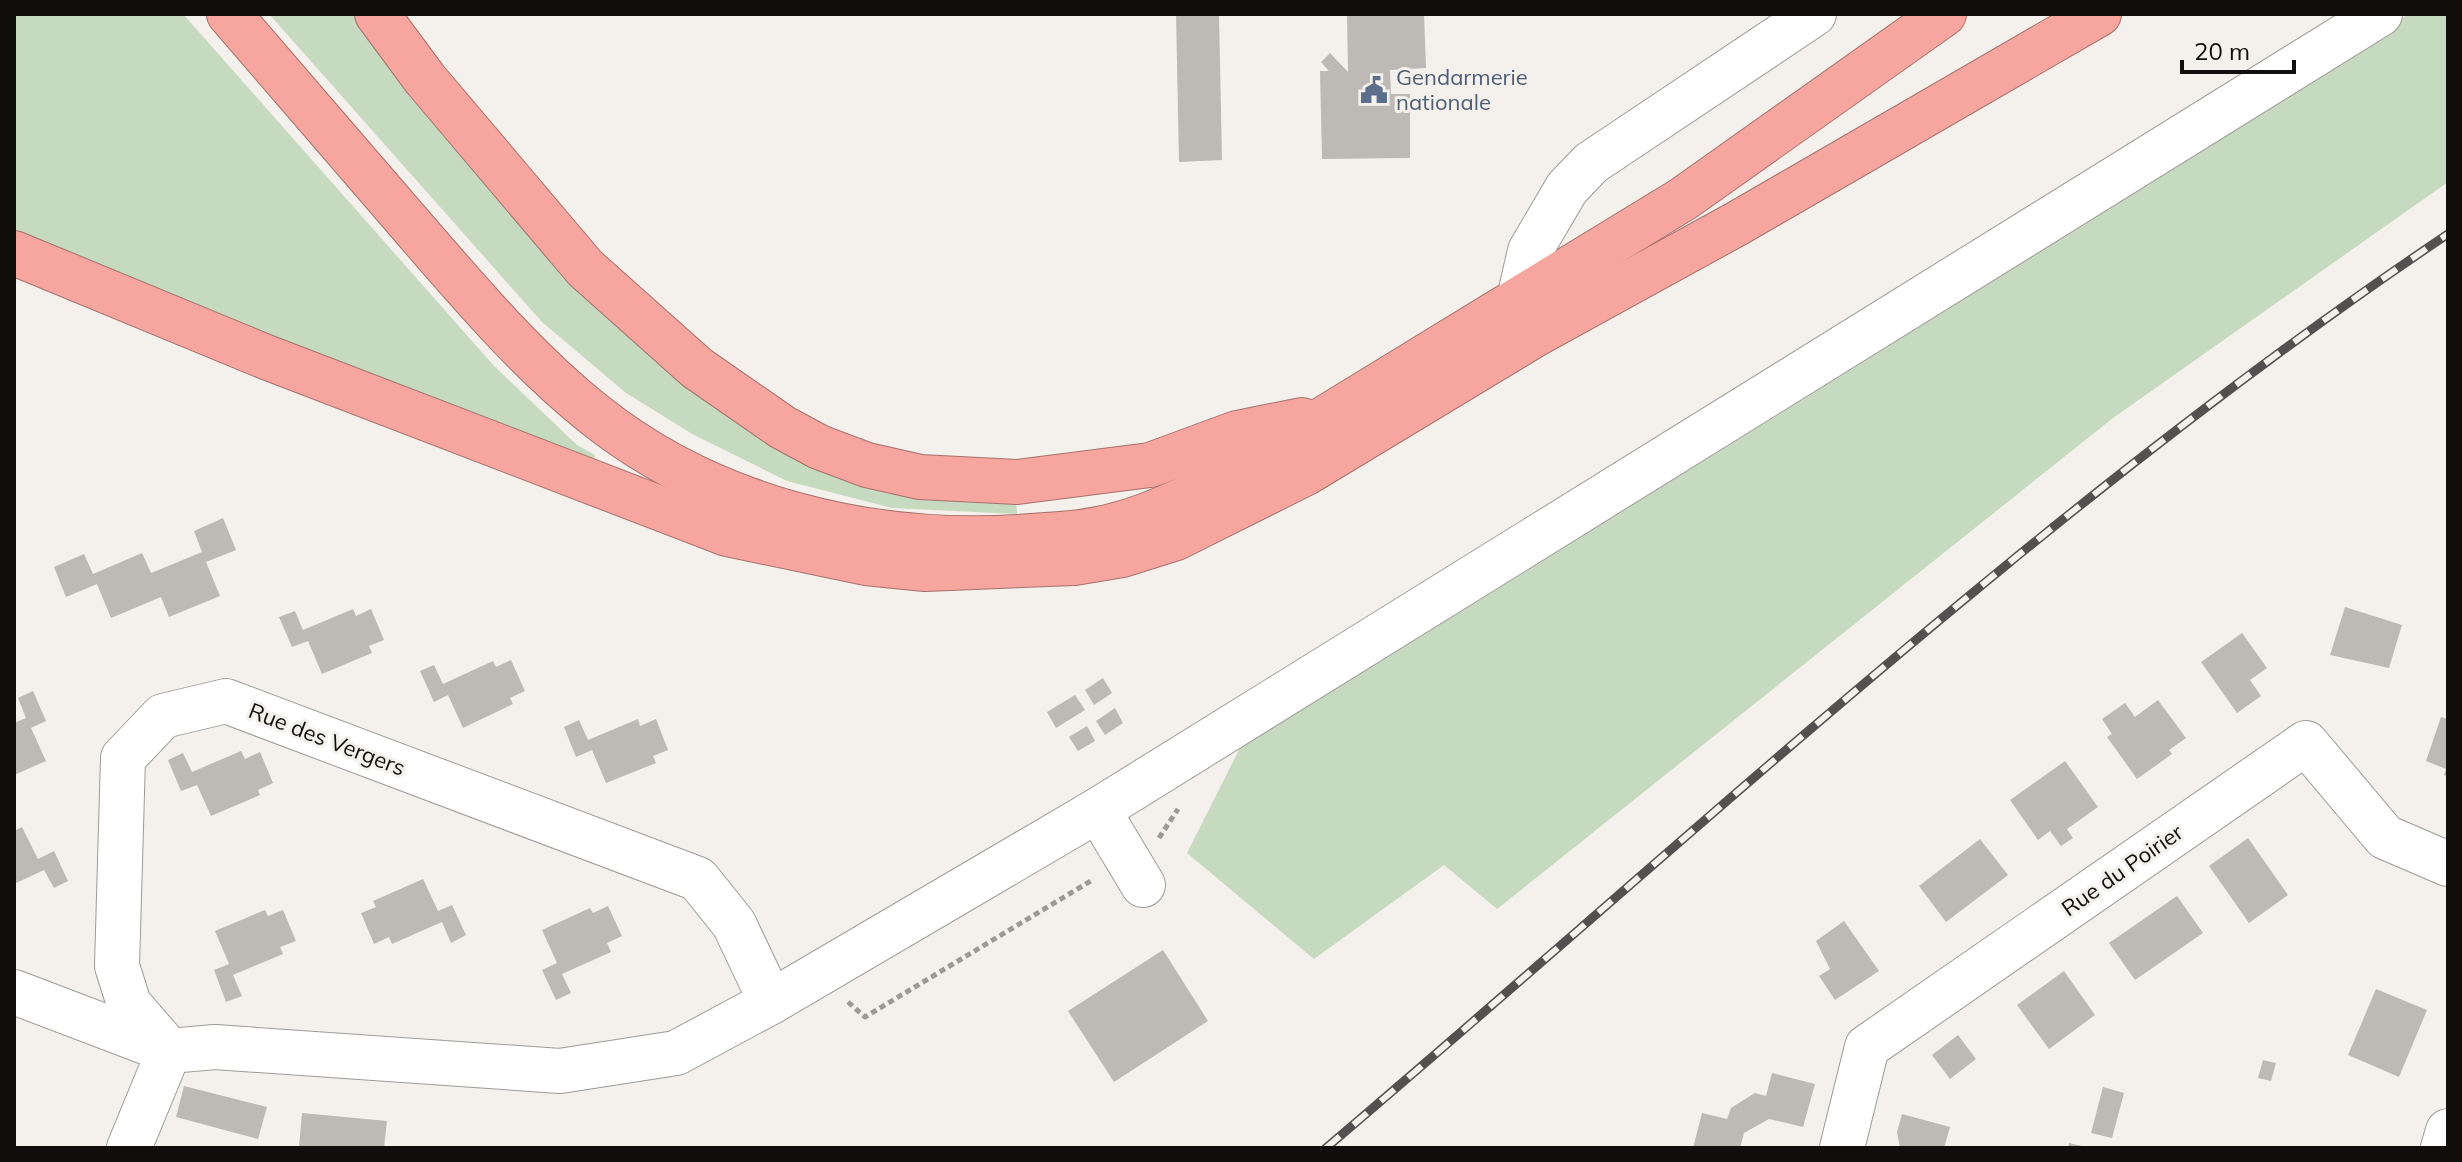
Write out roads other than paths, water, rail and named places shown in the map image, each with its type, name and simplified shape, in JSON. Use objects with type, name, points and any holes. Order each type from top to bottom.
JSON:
[{"type":"highway","points":[[207,14],[425,276],[548,404],[621,459],[866,563]]},
{"type":"highway","points":[[229,14],[441,260],[562,387],[633,442],[672,465],[743,496],[837,526],[880,533],[973,540],[1067,534],[1115,526],[1172,507],[1240,470],[1683,199],[1944,14]]},
{"type":"highway","points":[[377,14],[425,79],[585,268],[697,368],[782,427],[819,447],[867,465],[920,477],[1017,482],[1064,479],[1150,465],[1237,433],[1328,415]]},
{"type":"highway","points":[[14,253],[266,357],[727,534],[866,563],[925,569],[1074,563],[1122,555],[1199,527],[1306,473],[1536,334],[1752,215],[2099,14]]},
{"type":"street","points":[[1519,299],[1530,251],[1567,188],[1591,163],[1814,14]]},
{"type":"street","points":[[14,992],[169,1051],[215,1047],[560,1071],[676,1053],[771,1002],[1098,810],[2380,14]]},
{"type":"street","name":"Rue des Vergers","points":[[169,1051],[129,1004],[117,966],[123,758],[163,716],[226,701],[698,879],[734,924],[771,1002]]},
{"type":"street","name":"Rue du Poirier","points":[[1842,1148],[1867,1047],[2306,743],[2385,837],[2448,864]]},
{"type":"street","points":[[1098,810],[1136,872]]},
{"type":"street","points":[[129,1148],[169,1051]]},
{"type":"street","points":[[2443,1148],[2448,1131]]},
{"type":"railway","points":[[1326,1148],[1737,792],[2013,559],[2299,338],[2448,234]]},
{"type":"place","name":"Gendarmerie nationale","points":[[1374,90]]}]
